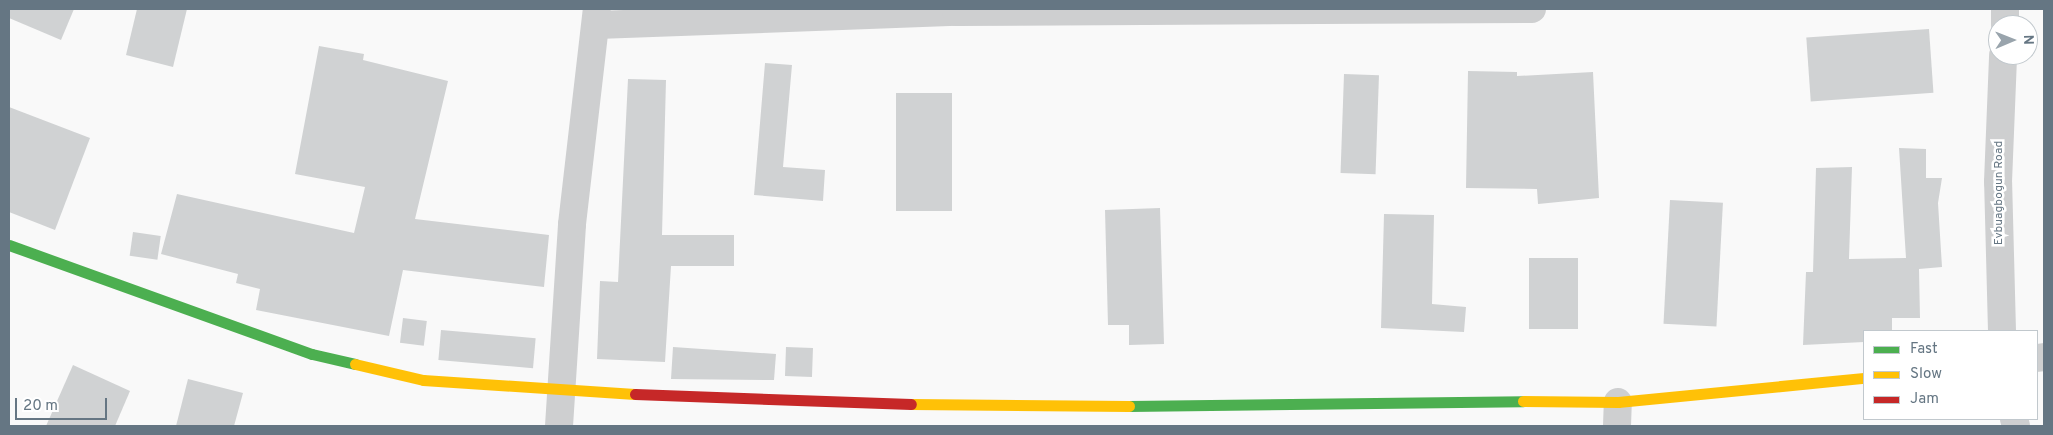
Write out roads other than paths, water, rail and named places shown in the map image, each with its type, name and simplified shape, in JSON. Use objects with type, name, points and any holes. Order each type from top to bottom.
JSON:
[{"type":"street","points":[[559,426],[572,224],[597,17],[956,12],[1532,9]]},
{"type":"street","name":"Evbuagbogun Road","points":[[2002,330],[1998,182],[2003,65]]},
{"type":"street","points":[[9,245],[312,354],[423,380],[561,391],[1024,408],[1424,399],[1618,414],[1863,378]]}]
